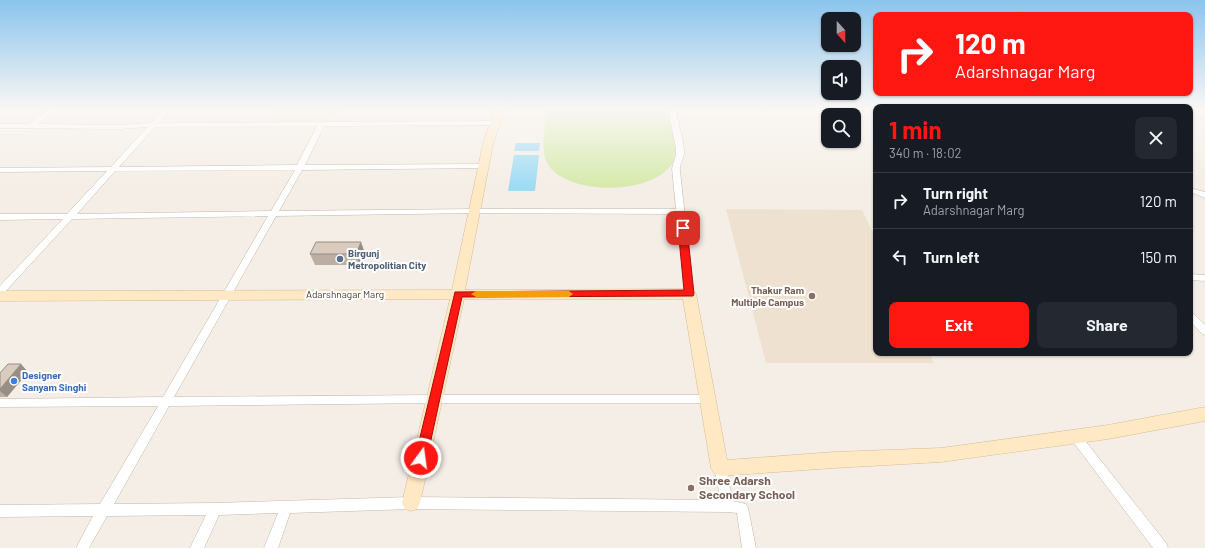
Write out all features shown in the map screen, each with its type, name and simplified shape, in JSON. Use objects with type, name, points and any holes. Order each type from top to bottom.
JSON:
[{"type":"street","points":[[0,292],[145,135]]},
{"type":"street","points":[[82,548],[273,215],[316,135]]},
{"type":"street","points":[[411,503],[436,399],[491,135]]},
{"type":"street","points":[[677,135],[680,155],[676,168],[689,294],[728,506]]},
{"type":"street","points":[[0,170],[484,166]]},
{"type":"street","points":[[1193,191],[1205,196]]},
{"type":"street","points":[[0,217],[273,215],[475,211],[680,212]]},
{"type":"street","points":[[1193,277],[1205,278]]},
{"type":"street","name":"Adarshnagar Marg","points":[[0,296],[689,294]]},
{"type":"street","points":[[1193,318],[1205,331]]},
{"type":"street","points":[[0,403],[436,399],[708,399]]},
{"type":"street","points":[[720,468],[834,460],[941,455],[1108,432],[1205,414]]},
{"type":"street","points":[[1076,436],[1161,548]]},
{"type":"street","points":[[0,511],[215,509],[411,503],[728,506],[742,508],[749,548]]},
{"type":"street","points":[[271,548],[286,507]]},
{"type":"street","points":[[198,548],[215,509]]},
{"type":"shaded area","name":"Thakur Ram Multiple Campus","points":[[726,209],[862,210],[873,233],[873,356],[930,356],[934,363],[766,363]]},
{"type":"green space","points":[[544,135],[674,135],[677,151],[670,167],[655,178],[635,185],[612,188],[590,186],[569,181],[553,171],[545,157]]},
{"type":"water","points":[[516,143],[540,143],[539,151],[514,151]]},
{"type":"water","points":[[514,155],[539,155],[535,191],[508,191]]},
{"type":"building","points":[[316,242],[361,242],[356,254],[310,254]]},
{"type":"building","points":[[8,364],[21,364],[0,389],[0,373]]},
{"type":"slow traffic","points":[[476,294],[569,294]]},
{"type":"place","name":"Birgunj Metropolitian City","points":[[340,259]]},
{"type":"place","name":"Thakur Ram Multiple Campus","points":[[812,296]]},
{"type":"place","name":"Designer Sanyam Singhi","points":[[14,381]]},
{"type":"place","name":"Shree Adarsh Secondary School","points":[[691,488]]},
{"type":"route","points":[[421,458],[436,399],[458,294],[689,294],[683,228]]}]
